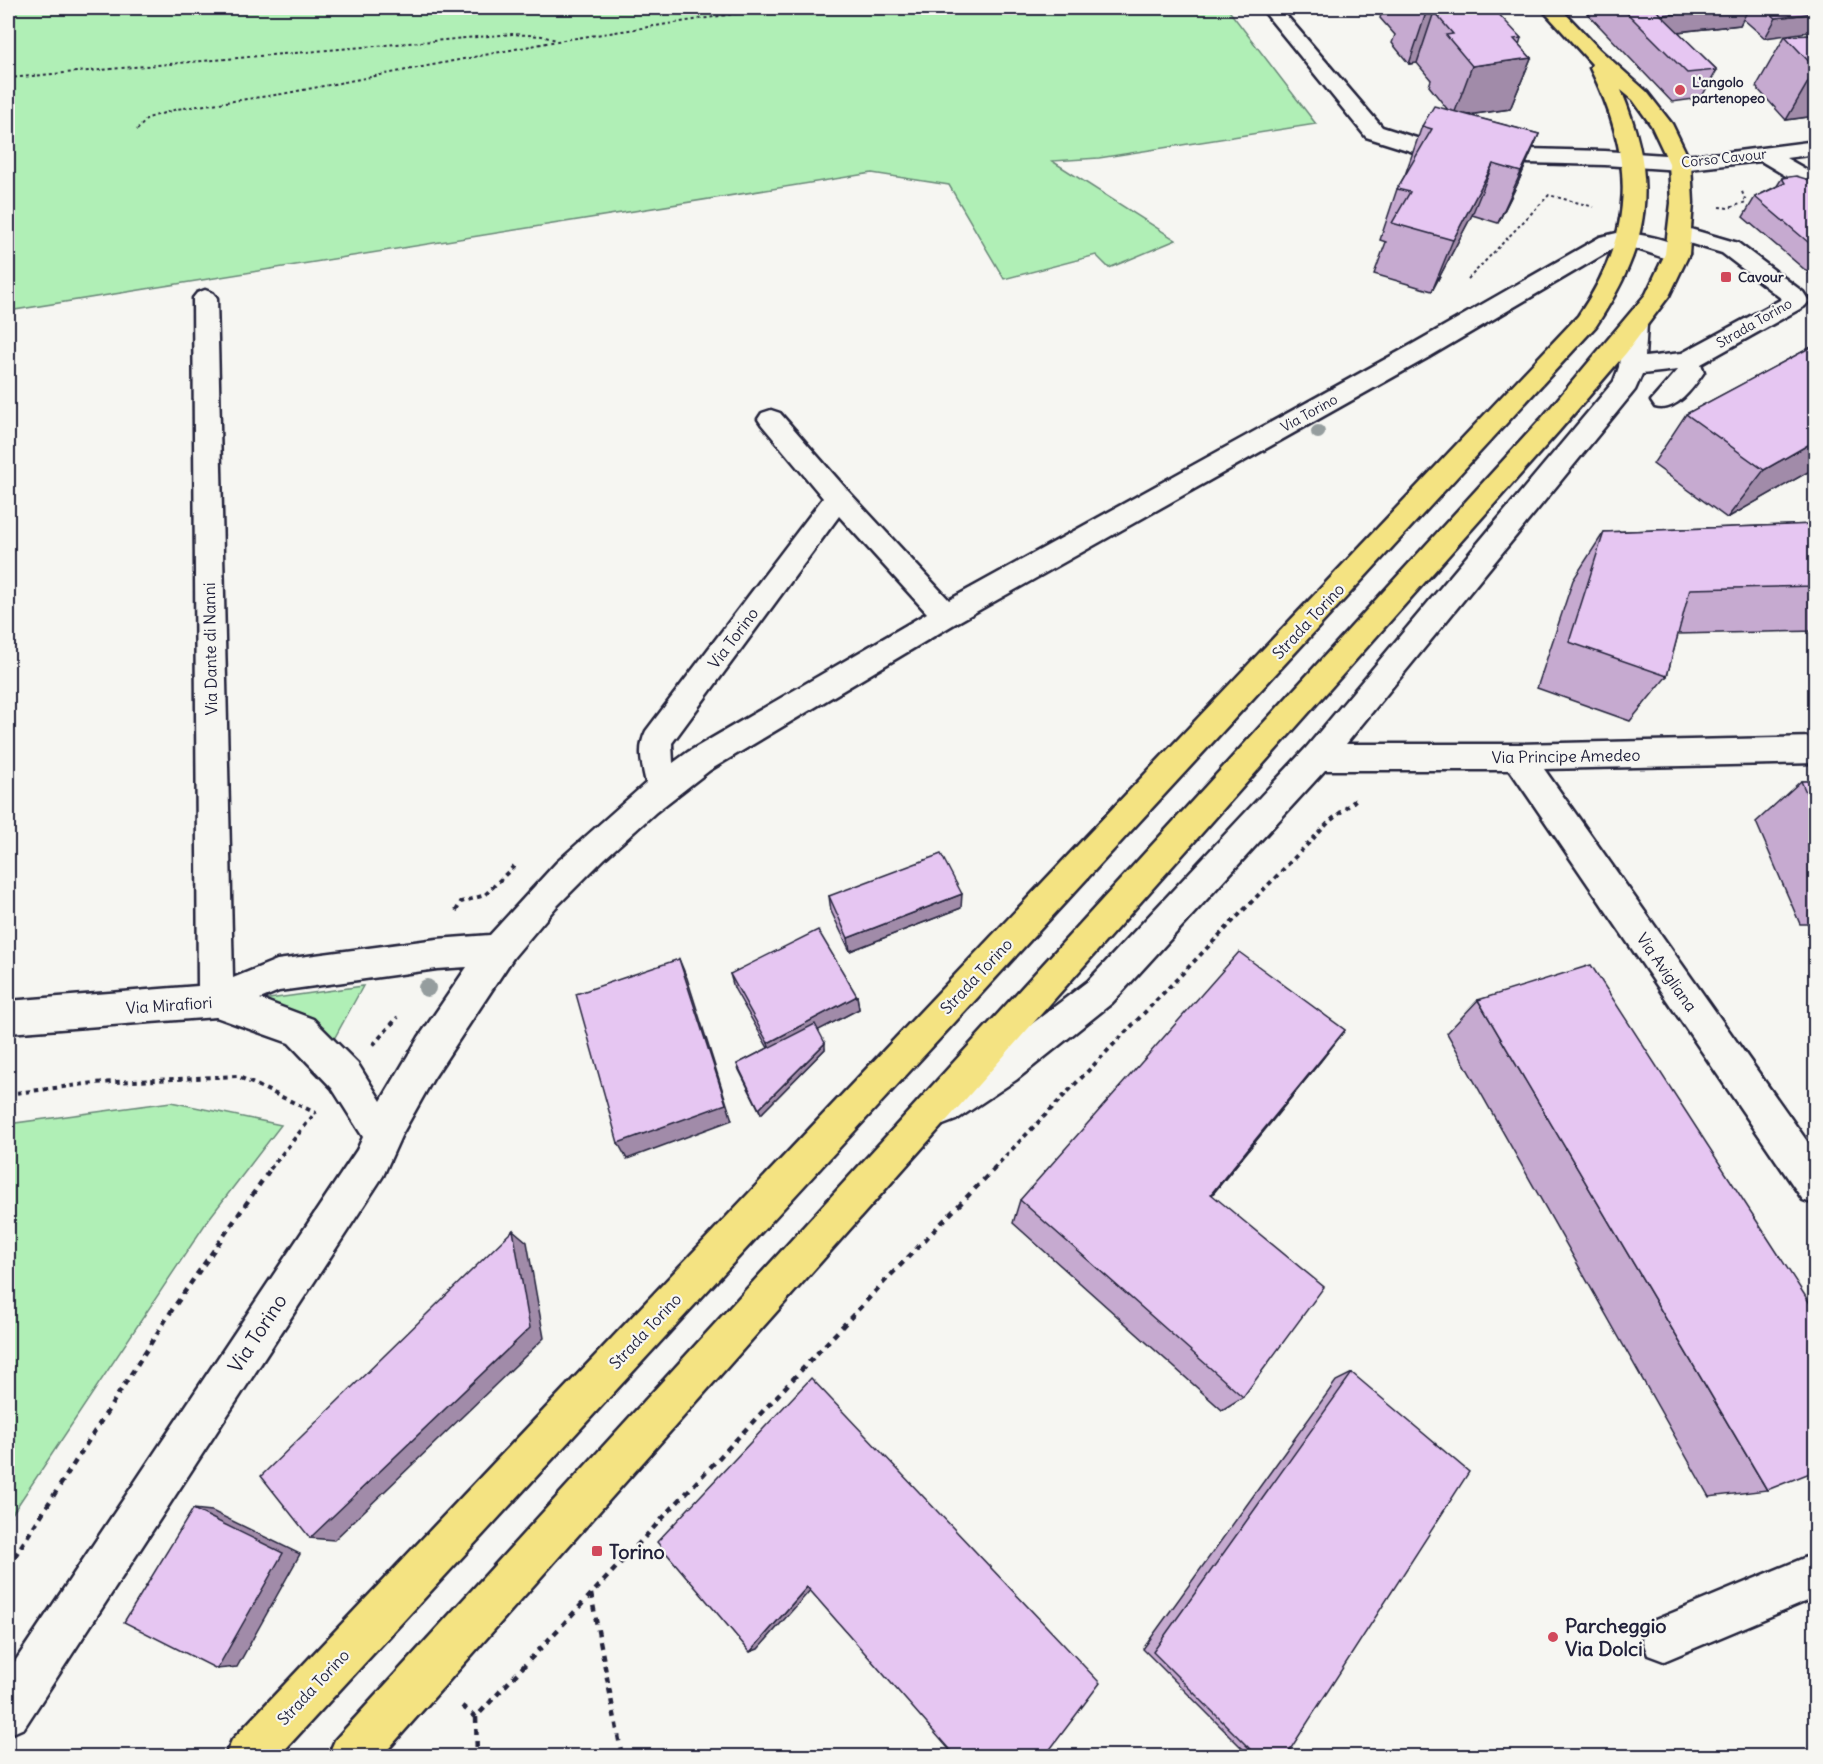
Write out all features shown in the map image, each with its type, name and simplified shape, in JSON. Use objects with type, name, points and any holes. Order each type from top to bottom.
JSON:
[{"type":"main road","name":"Strada Torino","points":[[351,1756],[1550,424],[1657,296],[1678,244],[1682,203],[1680,163],[1661,124],[1640,96],[1592,53],[1550,8]]},
{"type":"main road","name":"Strada Torino","points":[[248,1756],[1587,321],[1608,291],[1628,239],[1633,194],[1632,160],[1626,129],[1614,93],[1592,53]]},
{"type":"street","points":[[1270,8],[1374,132],[1455,154],[1632,160]]},
{"type":"street","name":"Corso Cavour","points":[[1632,160],[1680,163],[1815,147]]},
{"type":"street","points":[[1764,154],[1815,184]]},
{"type":"street","points":[[1628,239],[1678,244]]},
{"type":"street","name":"Via Torino","points":[[8,1712],[370,1163],[414,1074],[500,950],[544,897],[598,843],[663,787],[699,761],[946,615],[1410,357],[1608,242],[1628,239]]},
{"type":"street","name":"Strada Torino","points":[[1632,367],[1688,360],[1797,301],[1795,297],[1730,248],[1678,244]]},
{"type":"street","name":"Via Dante di Nanni","points":[[205,298],[216,1001]]},
{"type":"street","name":"Strada Torino","points":[[921,1122],[1003,1068],[1100,992],[1317,757],[1626,384],[1632,367],[1635,324]]},
{"type":"street","points":[[1664,401],[1691,372],[1688,360]]},
{"type":"street","points":[[771,419],[838,498],[946,615]]},
{"type":"street","name":"Via Torino","points":[[663,787],[656,759],[657,740],[838,498]]},
{"type":"street","name":"Via Principe Amedeo","points":[[1317,757],[1518,757],[1815,750]]},
{"type":"street","name":"Via Avigliana","points":[[1518,757],[1815,1187]]},
{"type":"street","points":[[216,1001],[277,976],[437,954],[500,950]]},
{"type":"street","name":"Via Mirafiori","points":[[8,1017],[216,1001],[273,1019],[301,1031],[345,1076],[382,1135]]},
{"type":"street","points":[[1664,1639],[1815,1575]]},
{"type":"path","points":[[137,130],[148,118],[177,109],[272,96],[557,41],[772,8]]},
{"type":"path","points":[[8,78],[512,33],[542,36],[557,41]]},
{"type":"path","points":[[1466,281],[1549,195],[1598,208]]},
{"type":"path","points":[[477,1756],[476,1717],[885,1281],[1330,821],[1360,796]]},
{"type":"path","points":[[8,1567],[172,1310],[257,1185],[345,1076],[418,994],[461,902],[485,895],[522,858]]},
{"type":"path","points":[[8,1094],[94,1083],[237,1076],[316,1113]]},
{"type":"path","points":[[591,1594],[622,1756]]},
{"type":"path","points":[[453,1713],[461,1705],[476,1717]]},
{"type":"green space","points":[[8,8],[1227,8],[1316,124],[1099,158],[1052,161],[1176,240],[1109,268],[1096,255],[1004,279],[949,185],[872,173],[8,311]]},
{"type":"green space","points":[[363,986],[334,1039],[299,1018],[247,1002]]},
{"type":"green space","points":[[171,1102],[281,1125],[208,1220],[8,1520],[8,1124]]},
{"type":"building","points":[[1421,8],[1495,10],[1521,38],[1514,39],[1531,58],[1472,66],[1446,35],[1453,34],[1434,12],[1426,13]]},
{"type":"building","points":[[1622,8],[1654,8],[1717,70],[1687,73]]},
{"type":"building","points":[[1654,8],[1730,8],[1662,15]]},
{"type":"building","points":[[1763,8],[1815,8],[1815,13],[1776,18]]},
{"type":"building","points":[[1815,35],[1815,68],[1785,36]]},
{"type":"building","points":[[1434,106],[1539,134],[1521,172],[1493,164],[1453,240],[1392,223],[1410,192],[1397,189],[1432,129],[1422,126]]},
{"type":"building","points":[[1796,176],[1809,180],[1815,177],[1815,248],[1755,197],[1785,183],[1782,178]]},
{"type":"building","points":[[1815,345],[1815,441],[1764,470],[1686,414]]},
{"type":"building","points":[[1815,524],[1815,586],[1690,589],[1667,676],[1569,642],[1604,532]]},
{"type":"building","points":[[1801,781],[1815,781],[1815,812]]},
{"type":"building","points":[[941,854],[962,894],[848,938],[829,896]]},
{"type":"building","points":[[818,930],[857,996],[768,1043],[730,974]]},
{"type":"building","points":[[1239,952],[1345,1030],[1211,1194],[1324,1287],[1243,1397],[1020,1200]]},
{"type":"building","points":[[679,959],[726,1104],[618,1143],[576,994]]},
{"type":"building","points":[[1591,965],[1815,1311],[1815,1471],[1767,1490],[1478,1000]]},
{"type":"building","points":[[815,1024],[825,1043],[759,1109],[737,1064]]},
{"type":"building","points":[[513,1230],[530,1328],[310,1538],[261,1476]]},
{"type":"building","points":[[1352,1373],[1469,1472],[1286,1756],[1257,1756],[1153,1652]]},
{"type":"building","points":[[811,1378],[1100,1683],[1045,1756],[955,1756],[807,1587],[750,1652],[657,1542]]},
{"type":"building","points":[[193,1509],[283,1553],[217,1669],[124,1622]]},
{"type":"place","name":"L'angolo partenopeo","points":[[1680,90]]},
{"type":"place","name":"Cavour","points":[[1726,277]]},
{"type":"place","name":"Torino","points":[[597,1551]]},
{"type":"place","name":"Parcheggio Via Dolci","points":[[1553,1637]]}]
